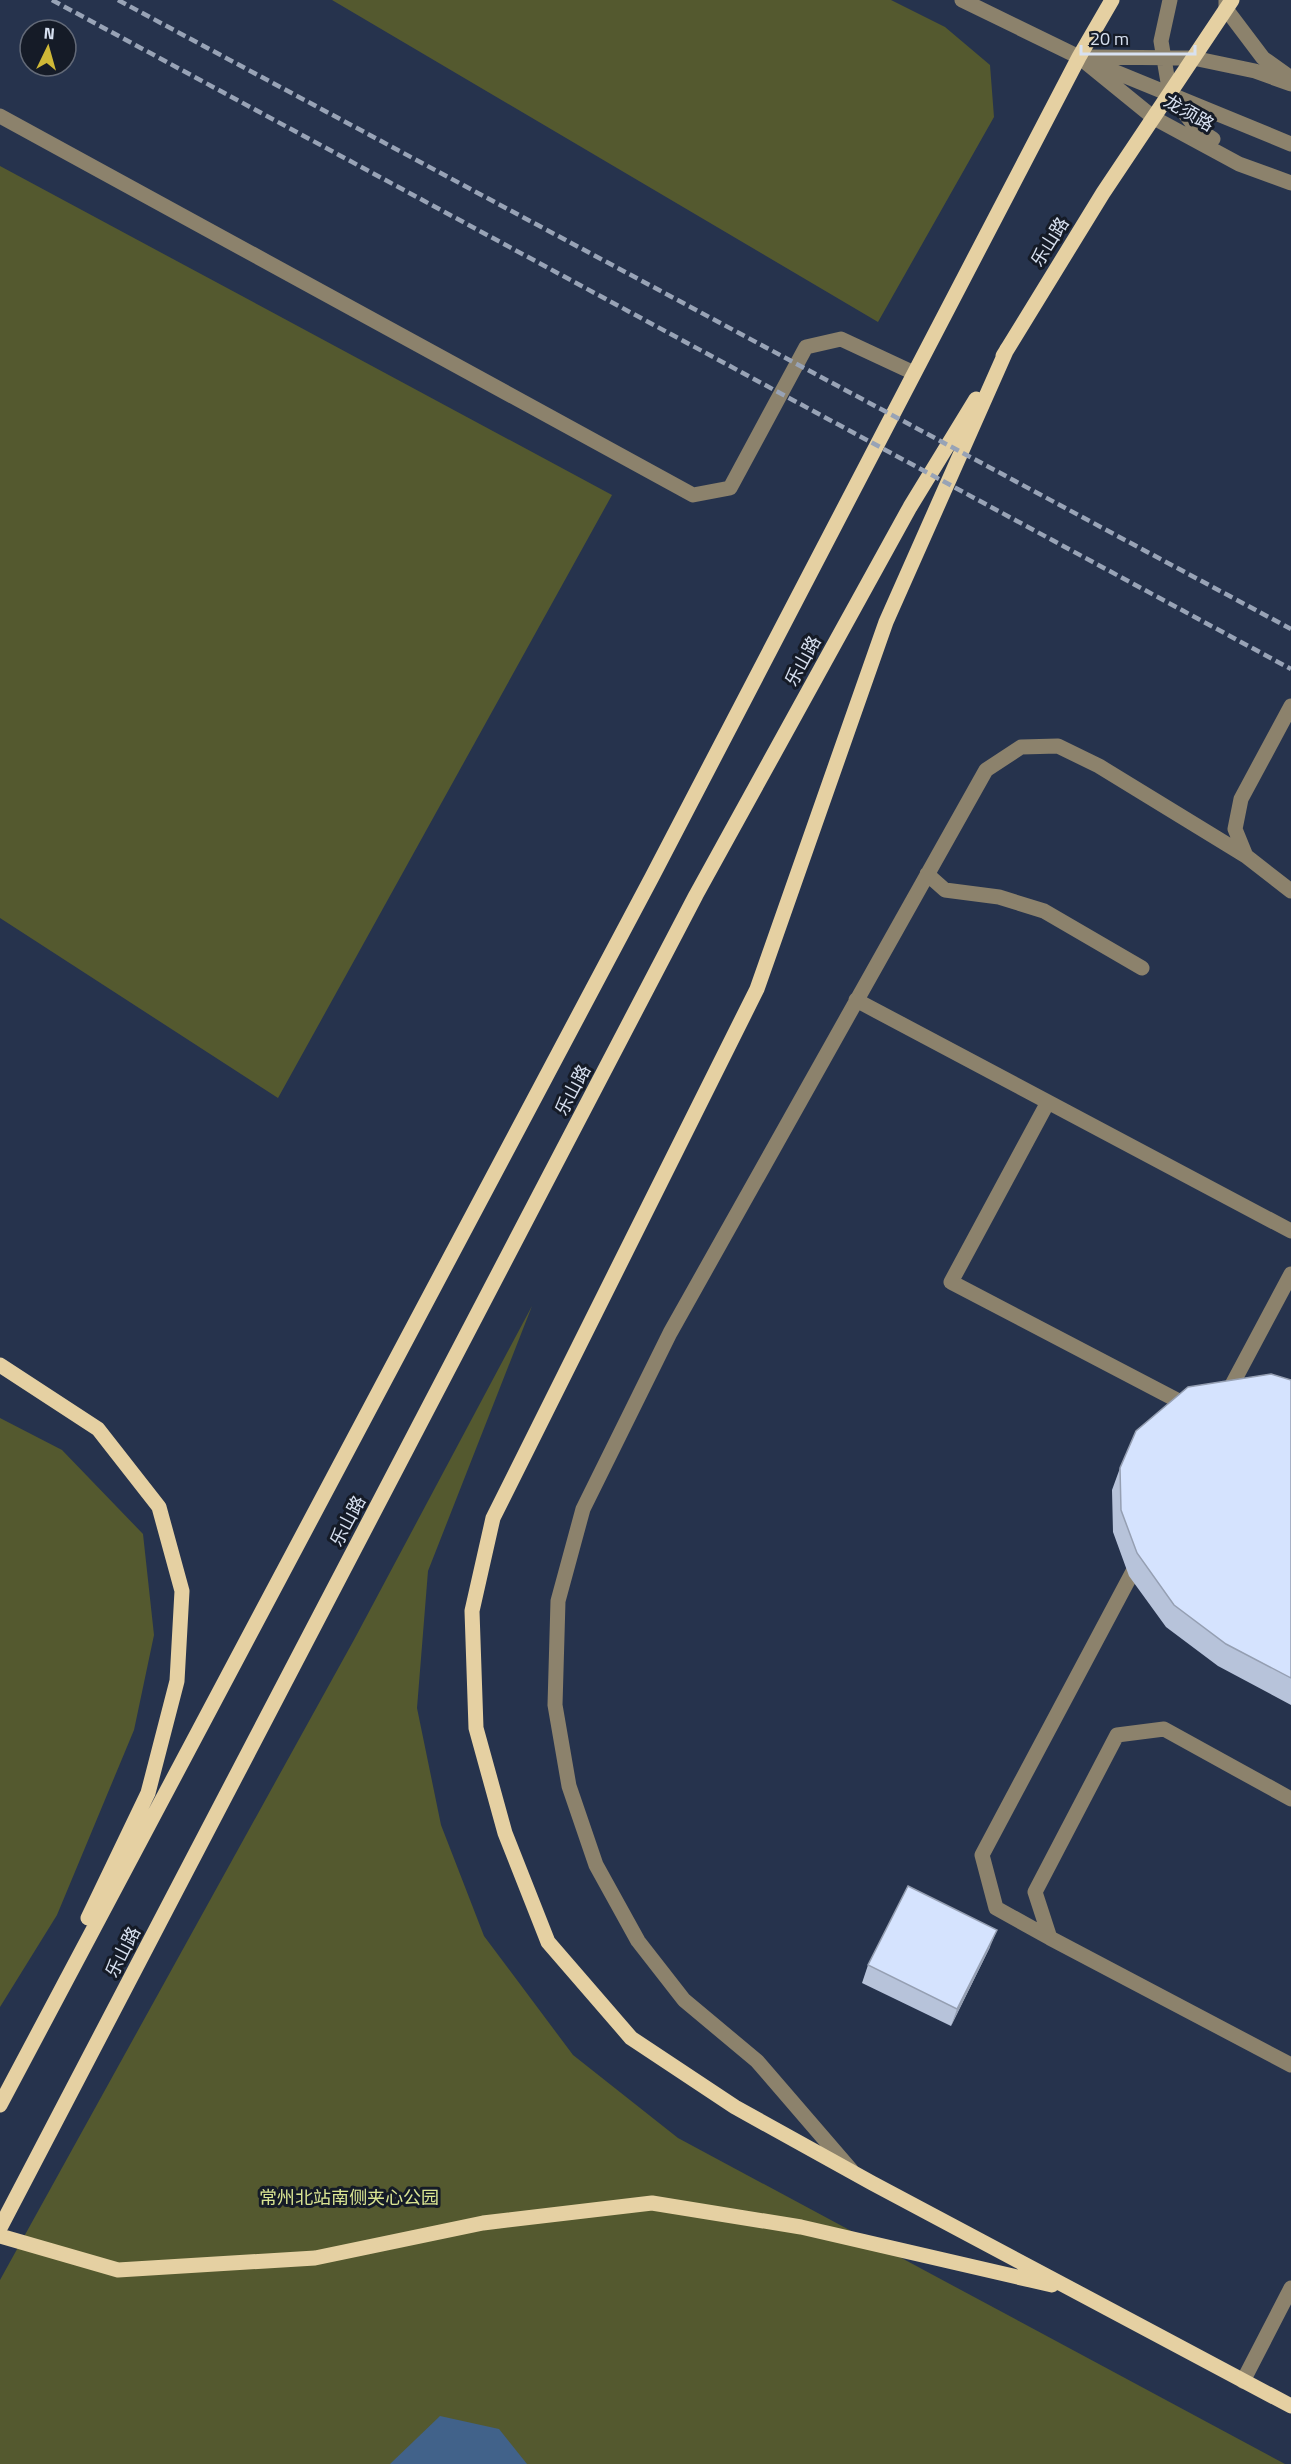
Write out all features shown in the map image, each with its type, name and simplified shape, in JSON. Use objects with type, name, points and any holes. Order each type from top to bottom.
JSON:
[{"type":"main road","name":"乐山路","points":[[0,2105],[652,877],[1079,57],[1112,0]]},
{"type":"main road","name":"乐山路","points":[[0,2228],[696,895],[910,507],[1103,193],[1228,3]]},
{"type":"main road","points":[[1007,349],[886,622],[756,989],[493,1518],[472,1611],[476,1728],[505,1833],[548,1942],[631,2038],[735,2107],[853,2173],[1291,2406]]},
{"type":"main road","points":[[0,1365],[98,1429],[159,1507],[182,1592],[177,1681],[148,1793],[0,2105]]},
{"type":"main road","points":[[0,2236],[118,2270],[315,2258],[483,2223],[652,2203],[801,2227],[1072,2290]]},
{"type":"street","name":"龙须路","points":[[962,0],[1079,57],[1154,118],[1239,164],[1291,183]]},
{"type":"street","points":[[1170,0],[1161,41],[1170,94],[1196,128],[1266,174]]},
{"type":"street","points":[[1228,3],[1263,58],[1291,78]]},
{"type":"street","name":"龙须路","points":[[1079,57],[1193,58],[1255,71],[1291,84]]},
{"type":"street","points":[[1079,57],[1291,144]]},
{"type":"street","points":[[0,116],[693,495],[730,488],[806,347],[841,339],[914,373]]},
{"type":"street","points":[[1246,855],[1235,829],[1241,800],[1291,706]]},
{"type":"street","points":[[853,2173],[757,2061],[684,2000],[638,1941],[596,1865],[569,1786],[555,1705],[558,1601],[583,1509],[670,1333],[986,770],[1021,747],[1058,746],[1098,766],[1246,855],[1291,891]]},
{"type":"street","points":[[927,874],[945,890],[999,897],[1044,910],[1142,968]]},
{"type":"street","points":[[856,1000],[1291,1231]]},
{"type":"street","points":[[1048,1102],[951,1282],[1203,1414]]},
{"type":"street","points":[[1219,1409],[1291,1274]]},
{"type":"street","points":[[1147,1544],[982,1856],[996,1908],[1291,2065]]},
{"type":"street","points":[[1050,1938],[1035,1892],[1117,1735],[1164,1729],[1291,1798]]},
{"type":"street","points":[[1243,2381],[1291,2288]]},
{"type":"green space","points":[[332,0],[891,0],[945,27],[990,65],[994,117],[878,322]]},
{"type":"green space","points":[[0,166],[612,495],[278,1098],[0,918]]},
{"type":"green space","name":"常州北站南侧夹心公园","points":[[532,1306],[428,1571],[417,1708],[441,1825],[484,1936],[573,2055],[678,2138],[1285,2464],[0,2464],[0,2280],[355,1638]]},
{"type":"green space","points":[[0,1418],[62,1450],[143,1534],[154,1635],[134,1730],[57,1915],[0,2007]]},
{"type":"water","points":[[440,2416],[499,2429],[527,2464],[390,2464]]},
{"type":"building","points":[[1271,1374],[1291,1380],[1291,1678],[1226,1644],[1174,1605],[1137,1553],[1121,1510],[1120,1468],[1136,1431],[1188,1387]]},
{"type":"building","points":[[908,1886],[997,1930],[957,2009],[868,1965]]},
{"type":"railway","points":[[52,0],[1291,669]]},
{"type":"railway","points":[[118,0],[1291,629]]}]
